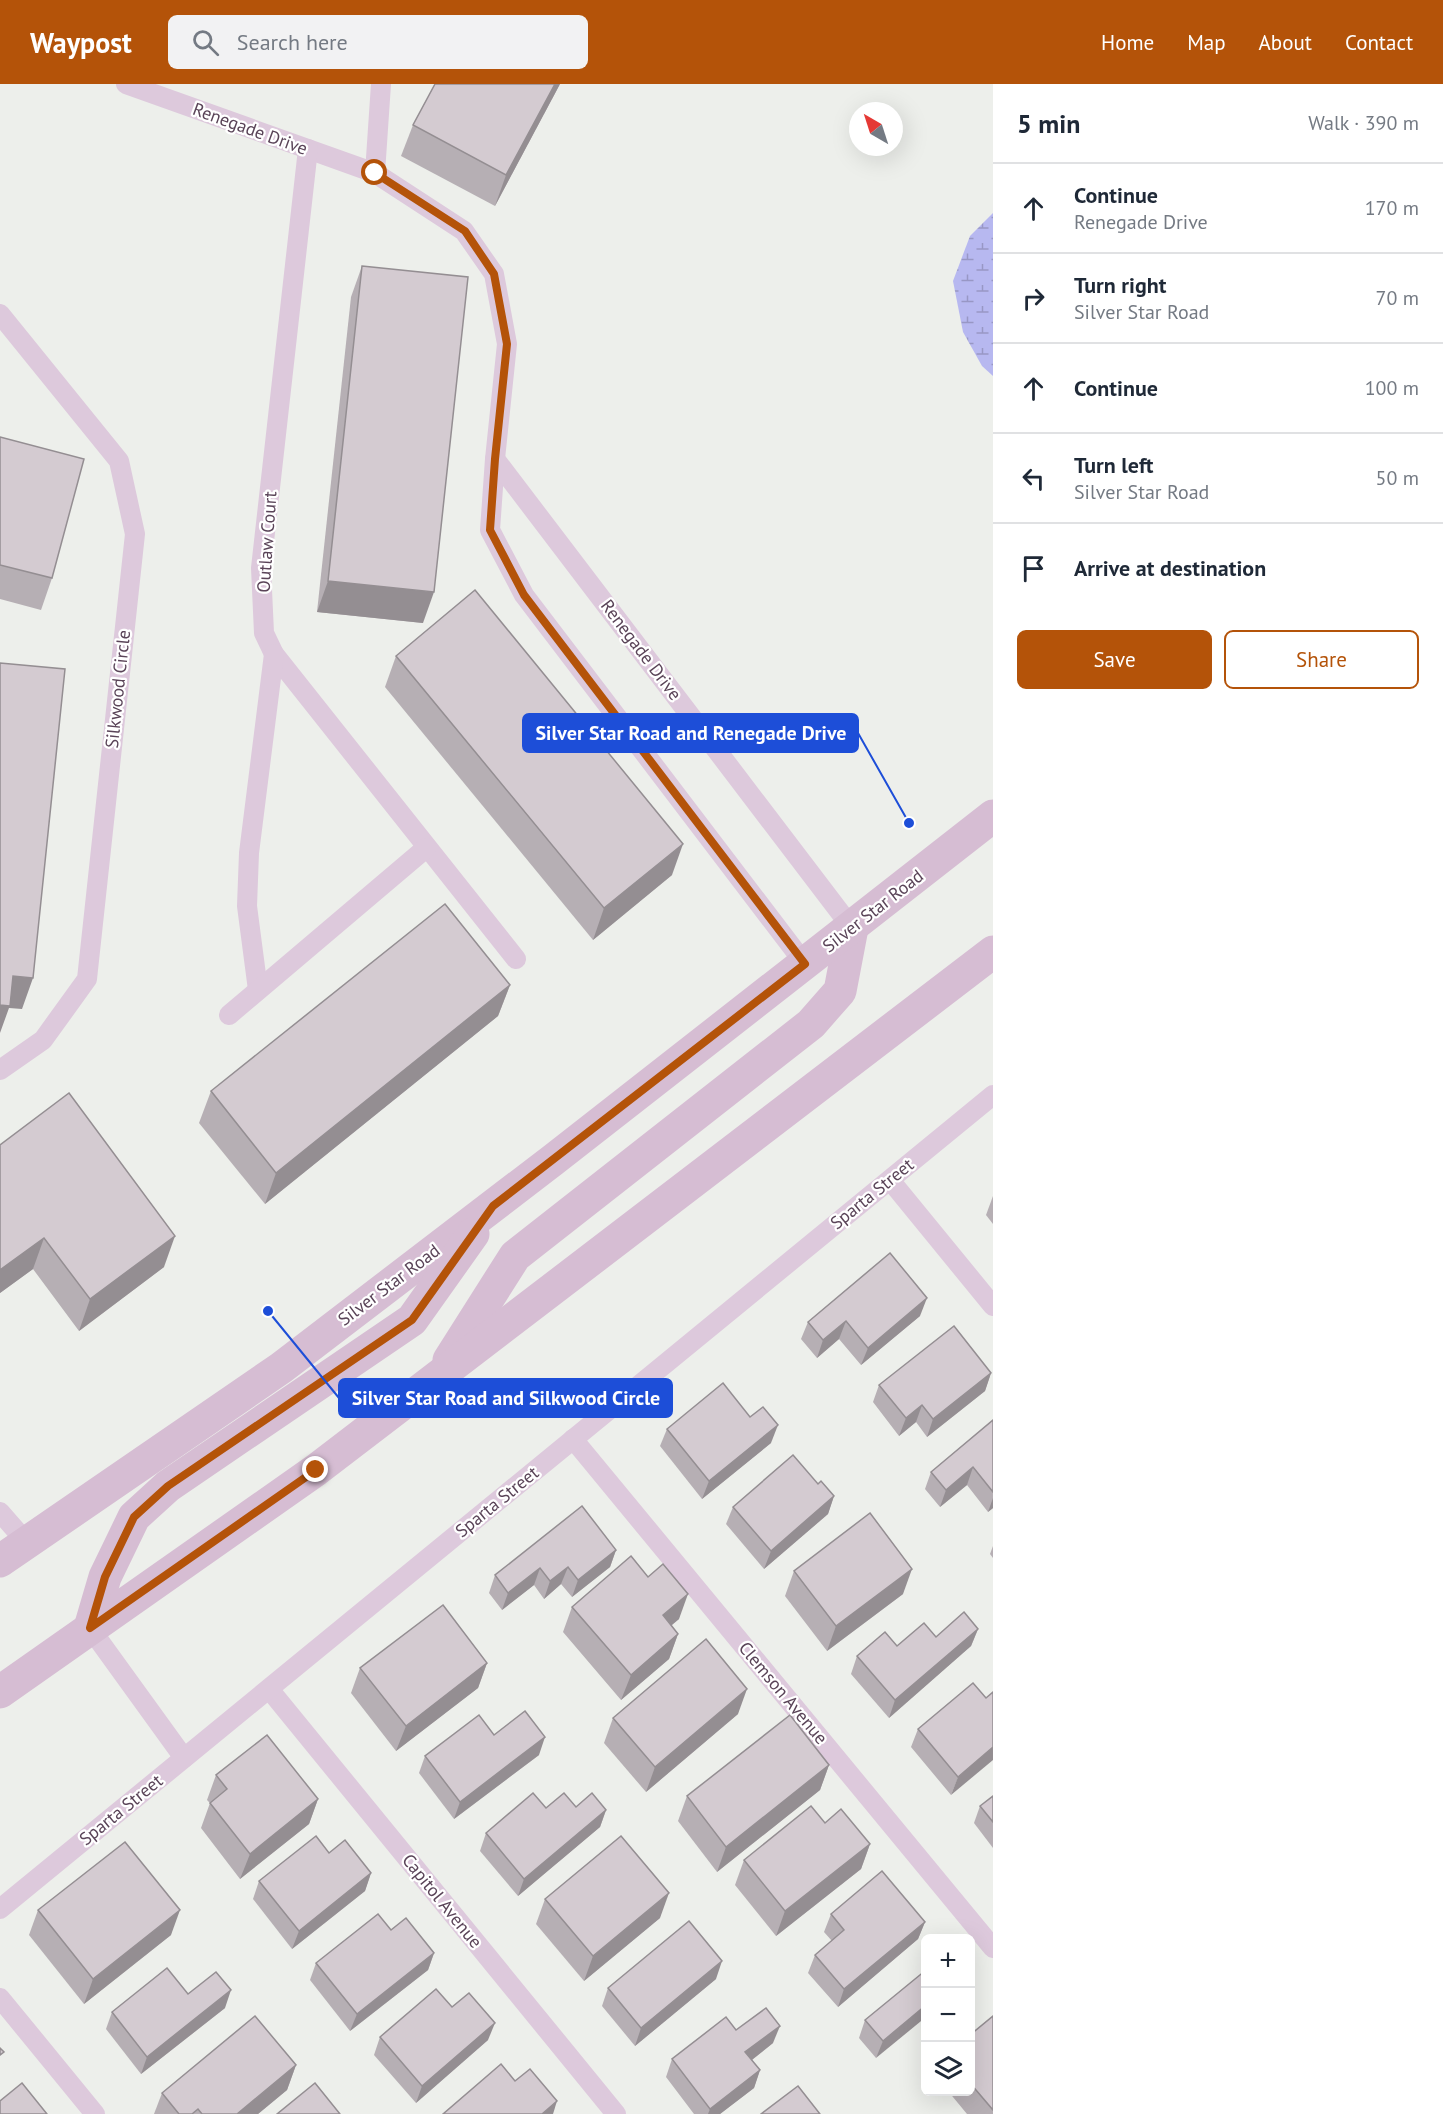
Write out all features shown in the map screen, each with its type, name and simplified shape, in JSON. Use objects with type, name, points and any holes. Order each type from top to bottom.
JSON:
[{"type":"main road","name":"Silver Star Road","points":[[0,1562],[281,1368],[852,928],[993,816]]},
{"type":"main road","points":[[439,1377],[515,1256],[811,1024],[840,991],[852,928]]},
{"type":"main road","points":[[0,1692],[316,1470],[993,952]]},
{"type":"main road","points":[[90,1628],[105,1577],[134,1517],[168,1486],[412,1320],[493,1206]]},
{"type":"main road","points":[[0,1585],[27,1543]]},
{"type":"lane","name":"Renegade Drive","points":[[126,84],[375,173],[465,231],[494,274],[507,344],[490,530],[524,595],[805,964]]},
{"type":"lane","points":[[375,173],[381,84]]},
{"type":"lane","name":"Outlaw Court","points":[[308,149],[261,568],[264,633],[274,654],[426,848],[516,958]]},
{"type":"lane","name":"Silkwood Circle","points":[[0,314],[119,461],[135,534],[87,979],[43,1040],[0,1070]]},
{"type":"lane","name":"Renegade Drive","points":[[495,459],[852,928]]},
{"type":"lane","points":[[258,990],[247,906],[249,853],[274,654]]},
{"type":"lane","points":[[229,1015],[426,848]]},
{"type":"lane","name":"Sparta Street","points":[[0,1909],[993,1095]]},
{"type":"lane","points":[[890,1180],[993,1306]]},
{"type":"lane","name":"Clemson Avenue","points":[[573,1439],[993,1948]]},
{"type":"lane","points":[[0,1512],[27,1543]]},
{"type":"lane","points":[[90,1628],[184,1758]]},
{"type":"lane","name":"Capitol Avenue","points":[[269,1689],[616,2114]]},
{"type":"lane","points":[[0,1998],[95,2114]]},
{"type":"green space","points":[[993,213],[993,376],[982,366],[963,332],[953,281],[970,236]]},
{"type":"building","points":[[435,84],[555,84],[506,175],[413,125]]},
{"type":"building","points":[[362,266],[468,277],[434,592],[328,581]]},
{"type":"building","points":[[0,437],[84,459],[52,578],[0,565]]},
{"type":"building","points":[[475,590],[683,844],[604,908],[396,656]]},
{"type":"building","points":[[0,663],[65,669],[33,978],[13,976],[10,1006],[0,1005]]},
{"type":"building","points":[[445,904],[510,985],[276,1173],[211,1091]]},
{"type":"building","points":[[69,1093],[175,1236],[90,1299],[44,1238],[0,1270],[0,1145]]},
{"type":"building","points":[[890,1253],[927,1298],[868,1348],[846,1321],[823,1340],[808,1322]]},
{"type":"building","points":[[954,1326],[991,1373],[933,1419],[922,1405],[906,1418],[879,1385]]},
{"type":"building","points":[[723,1383],[750,1417],[763,1407],[778,1425],[709,1481],[667,1429]]},
{"type":"building","points":[[993,1420],[993,1492],[973,1467],[946,1490],[931,1472]]},
{"type":"building","points":[[793,1455],[818,1484],[821,1481],[834,1496],[771,1551],[733,1507]]},
{"type":"building","points":[[582,1506],[616,1550],[578,1580],[568,1567],[550,1581],[540,1568],[508,1593],[495,1575]]},
{"type":"building","points":[[870,1513],[912,1569],[836,1626],[794,1571]]},
{"type":"building","points":[[631,1556],[648,1577],[663,1564],[688,1594],[663,1615],[678,1634],[631,1675],[572,1607]]},
{"type":"building","points":[[443,1605],[487,1663],[406,1726],[360,1668]]},
{"type":"building","points":[[964,1612],[978,1629],[895,1700],[857,1656],[885,1632],[897,1646],[924,1623],[936,1637]]},
{"type":"building","points":[[706,1639],[747,1689],[655,1767],[613,1718]]},
{"type":"building","points":[[973,1683],[986,1698],[993,1692],[993,1747],[958,1777],[918,1729]]},
{"type":"building","points":[[525,1711],[545,1737],[460,1802],[425,1756],[479,1715],[494,1735]]},
{"type":"building","points":[[790,1715],[829,1765],[726,1847],[687,1796]]},
{"type":"building","points":[[267,1735],[318,1799],[250,1854],[210,1803],[227,1789],[216,1775]]},
{"type":"building","points":[[533,1793],[546,1808],[564,1793],[576,1807],[592,1793],[606,1810],[524,1879],[486,1833]]},
{"type":"building","points":[[993,1796],[993,1822],[980,1806]]},
{"type":"building","points":[[811,1806],[825,1823],[841,1809],[870,1844],[785,1911],[744,1860]]},
{"type":"building","points":[[316,1836],[329,1853],[345,1840],[371,1873],[299,1931],[259,1881]]},
{"type":"building","points":[[621,1836],[669,1893],[593,1956],[545,1899]]},
{"type":"building","points":[[125,1842],[180,1910],[93,1979],[38,1910]]},
{"type":"building","points":[[882,1871],[925,1922],[844,1989],[815,1955],[844,1930],[831,1914]]},
{"type":"building","points":[[378,1914],[391,1930],[406,1918],[434,1953],[357,2014],[316,1963]]},
{"type":"building","points":[[689,1921],[722,1961],[641,2028],[608,1988]]},
{"type":"building","points":[[167,1968],[188,1994],[216,1972],[231,1990],[147,2057],[112,2012]]},
{"type":"building","points":[[921,1974],[921,2009],[883,2041],[865,2020]]},
{"type":"building","points":[[436,1989],[452,2007],[469,1993],[495,2023],[422,2086],[380,2037]]},
{"type":"building","points":[[766,2008],[780,2026],[745,2052],[760,2070],[710,2109],[672,2059],[726,2017],[736,2030]]},
{"type":"building","points":[[255,2016],[296,2065],[237,2114],[202,2114],[198,2109],[192,2114],[179,2114],[162,2093]]},
{"type":"building","points":[[993,2016],[993,2110],[975,2089],[975,2031]]},
{"type":"building","points":[[501,2064],[515,2081],[530,2069],[557,2101],[542,2114],[443,2114]]},
{"type":"building","points":[[22,2083],[47,2114],[0,2114],[0,2101]]},
{"type":"building","points":[[315,2083],[340,2114],[277,2114]]},
{"type":"building","points":[[798,2086],[820,2114],[761,2114]]},
{"type":"place","name":"Silver Star Road and Renegade Drive","points":[[909,823]]},
{"type":"place","name":"Silver Star Road and Silkwood Circle","points":[[268,1311]]},
{"type":"route","points":[[316,1470],[90,1628],[105,1577],[134,1517],[168,1486],[412,1320],[493,1206],[805,964],[563,643],[524,595],[490,530],[507,344],[494,274],[465,231],[375,173]]}]
